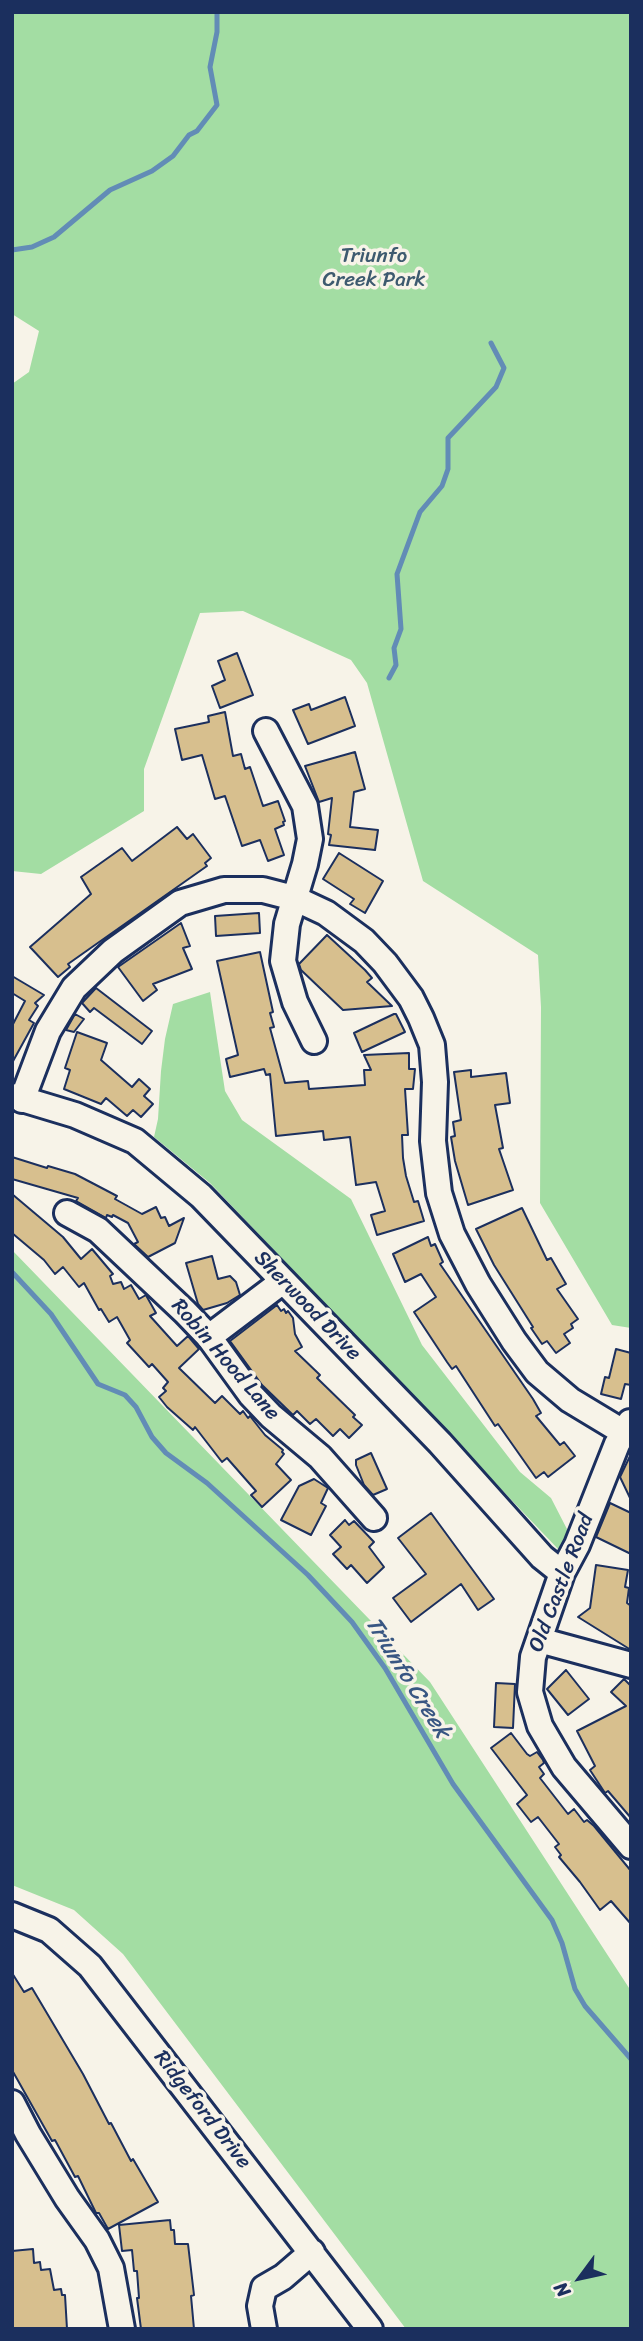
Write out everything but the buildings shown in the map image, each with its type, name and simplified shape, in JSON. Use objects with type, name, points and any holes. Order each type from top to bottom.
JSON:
[{"type":"street","points":[[265,731],[305,806],[310,839],[287,924],[283,961],[295,1002],[314,1041]]},
{"type":"street","points":[[17,1098],[48,1031],[74,988],[113,951],[180,903],[224,890],[263,890],[294,898],[326,913],[364,941],[385,963],[411,998],[432,1045],[435,1082],[433,1141],[439,1193],[452,1234],[478,1284],[537,1372],[570,1400],[626,1427]]},
{"type":"street","name":"Sherwood Drive","points":[[17,1098],[75,1115],[135,1142],[201,1196],[440,1443],[542,1557],[562,1573]]},
{"type":"street","name":"Robin Hood Lane","points":[[67,1213],[98,1230],[209,1337],[251,1395],[271,1416],[320,1457],[374,1518]]},
{"type":"street","points":[[209,1337],[283,1281]]},
{"type":"street","name":"Old Castle Road","points":[[626,1427],[597,1491],[577,1545],[562,1573],[533,1657],[530,1692],[533,1710],[540,1726],[564,1768],[631,1846]]},
{"type":"street","points":[[539,1640],[631,1665]]},
{"type":"street","name":"Ridgeford Drive","points":[[12,1915],[49,1930],[90,1966],[370,2329]]},
{"type":"street","points":[[12,2103],[66,2198],[97,2239],[111,2269],[122,2329]]},
{"type":"street","points":[[264,2329],[260,2306],[264,2288],[283,2277],[312,2252]]},
{"type":"street","points":[[279,2329],[276,2305],[283,2277]]},
{"type":"green space","name":"Triunfo Creek Park","points":[[12,12],[631,12],[631,1328],[612,1325],[540,1203],[541,1007],[538,955],[423,881],[367,683],[351,660],[243,611],[200,613],[144,769],[144,811],[41,874],[12,871],[12,384],[29,372],[39,331],[12,314]]},
{"type":"green space","points":[[210,992],[225,1091],[242,1120],[351,1199],[422,1345],[520,1472],[551,1498],[569,1533],[558,1549],[210,1183],[154,1137],[165,1039],[173,1004]]},
{"type":"green space","points":[[12,1250],[430,1682],[631,1991],[631,2329],[406,2329],[123,1954],[74,1910],[12,1885]]},
{"type":"waterway","points":[[12,250],[32,247],[54,237],[110,190],[152,171],[173,156],[189,135],[197,131],[217,105],[210,67],[217,32],[217,12]]},
{"type":"waterway","points":[[389,678],[396,665],[394,648],[401,629],[397,574],[420,512],[442,486],[448,469],[448,438],[496,387],[504,368],[491,343]]},
{"type":"waterway","name":"Triunfo Creek","points":[[12,1272],[51,1314],[98,1384],[125,1395],[136,1407],[152,1437],[166,1453],[207,1483],[308,1575],[352,1622],[385,1668],[453,1784],[552,1920],[562,1943],[575,1989],[585,2006],[631,2059]]}]
